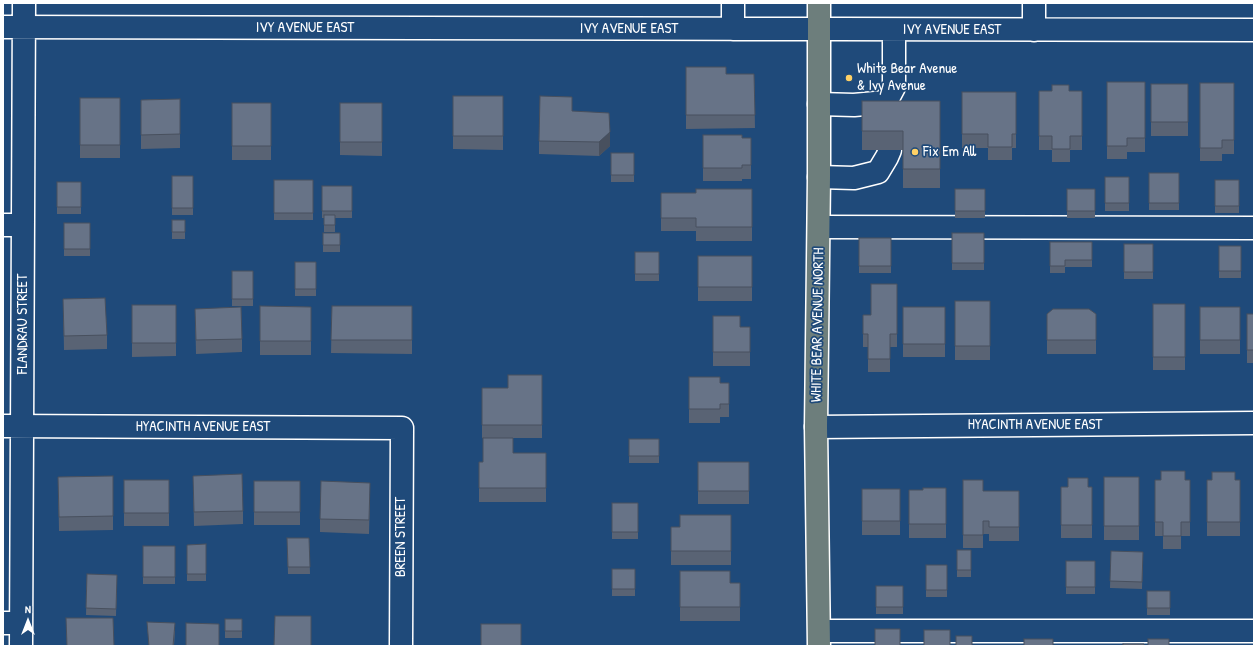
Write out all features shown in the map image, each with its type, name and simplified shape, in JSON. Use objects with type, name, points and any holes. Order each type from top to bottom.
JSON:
[{"type":"main road","name":"WHITE BEAR AVENUE NORTH","points":[[819,3],[820,177],[816,427],[820,639]]},
{"type":"street","name":"FLANDRAU STREET","points":[[21,646],[12,623],[13,28],[24,3]]},
{"type":"street","points":[[733,29],[734,3]]},
{"type":"street","points":[[1034,3],[1034,30]]},
{"type":"street","name":"IVY AVENUE EAST","points":[[13,28],[1254,30]]},
{"type":"street","points":[[820,104],[854,105],[888,111],[894,87],[894,30]]},
{"type":"street","points":[[820,177],[854,178],[878,172],[890,150]]},
{"type":"street","points":[[819,227],[1254,228]]},
{"type":"street","name":"HYACINTH AVENUE EAST","points":[[816,427],[1254,423]]},
{"type":"street","name":"HYACINTH AVENUE EAST","points":[[12,426],[402,428]]},
{"type":"street","name":"BREEN STREET","points":[[401,646],[402,428]]},
{"type":"street","points":[[820,639],[1254,630]]},
{"type":"building","points":[[686,67],[726,67],[726,74],[754,74],[755,115],[686,115]]},
{"type":"building","points":[[1107,82],[1145,82],[1145,138],[1127,138],[1127,146],[1107,146]]},
{"type":"building","points":[[1200,83],[1234,83],[1234,140],[1222,140],[1222,148],[1200,148]]},
{"type":"building","points":[[1151,84],[1188,84],[1188,122],[1151,122]]},
{"type":"building","points":[[1052,85],[1069,85],[1069,91],[1082,91],[1082,136],[1070,136],[1070,149],[1052,149],[1052,136],[1039,136],[1039,91],[1052,91]]},
{"type":"building","points":[[962,92],[1016,92],[1016,134],[1012,134],[1012,147],[988,147],[988,134],[962,134]]},
{"type":"building","points":[[453,96],[503,96],[503,136],[453,136]]},
{"type":"building","points":[[540,96],[572,97],[572,111],[609,113],[610,132],[599,142],[539,141]]},
{"type":"building","points":[[80,98],[120,98],[120,145],[80,145]]},
{"type":"building","points":[[180,99],[180,134],[141,135],[141,100]]},
{"type":"building","points":[[862,101],[940,101],[940,169],[903,169],[903,131],[862,131]]},
{"type":"building","points":[[232,103],[271,103],[271,146],[232,146]]},
{"type":"building","points":[[340,103],[382,103],[382,142],[340,142]]},
{"type":"building","points":[[703,135],[742,135],[742,138],[751,138],[751,165],[742,165],[742,168],[703,168]]},
{"type":"building","points":[[611,153],[634,153],[634,175],[611,175]]},
{"type":"building","points":[[1149,173],[1179,173],[1179,203],[1149,203]]},
{"type":"building","points":[[172,176],[193,176],[193,208],[172,208]]},
{"type":"building","points":[[1105,177],[1129,177],[1129,203],[1105,203]]},
{"type":"building","points":[[274,180],[313,180],[313,213],[274,213]]},
{"type":"building","points":[[1215,180],[1239,180],[1239,206],[1215,206]]},
{"type":"building","points":[[57,182],[81,182],[81,207],[57,207]]},
{"type":"building","points":[[322,186],[352,186],[352,211],[322,211]]},
{"type":"building","points":[[696,189],[752,189],[752,227],[696,227],[696,218],[661,218],[661,193],[696,193]]},
{"type":"building","points":[[955,189],[985,189],[985,211],[955,211]]},
{"type":"building","points":[[1067,189],[1095,189],[1095,211],[1067,211]]},
{"type":"building","points":[[324,215],[335,215],[335,225],[324,225]]},
{"type":"building","points":[[172,220],[185,220],[185,232],[172,232]]},
{"type":"building","points":[[64,223],[90,223],[90,249],[64,249]]},
{"type":"building","points":[[323,233],[340,233],[340,245],[323,245]]},
{"type":"building","points":[[952,233],[984,233],[984,263],[952,263]]},
{"type":"building","points":[[859,238],[891,238],[891,266],[859,266]]},
{"type":"building","points":[[1050,242],[1092,242],[1092,260],[1065,260],[1065,266],[1050,266]]},
{"type":"building","points":[[1124,244],[1153,244],[1153,272],[1124,272]]},
{"type":"building","points":[[1219,246],[1241,246],[1241,271],[1219,271]]},
{"type":"building","points":[[635,252],[659,252],[659,274],[635,274]]},
{"type":"building","points":[[698,256],[752,256],[752,287],[698,287]]},
{"type":"building","points":[[295,262],[316,262],[316,289],[295,289]]},
{"type":"building","points":[[232,271],[253,271],[253,299],[232,299]]},
{"type":"building","points":[[871,284],[897,284],[897,334],[890,334],[890,359],[868,359],[868,334],[863,334],[863,315],[871,315]]},
{"type":"building","points":[[105,298],[107,335],[64,336],[63,299]]},
{"type":"building","points":[[955,301],[990,301],[990,346],[955,346]]},
{"type":"building","points":[[1153,304],[1185,304],[1185,357],[1153,357]]},
{"type":"building","points":[[132,305],[176,305],[176,343],[132,343]]},
{"type":"building","points":[[260,306],[311,307],[311,341],[260,341]]},
{"type":"building","points":[[332,306],[412,306],[412,340],[331,340]]},
{"type":"building","points":[[241,307],[242,339],[196,340],[195,309]]},
{"type":"building","points":[[903,307],[945,307],[945,344],[903,344]]},
{"type":"building","points":[[1200,307],[1240,307],[1240,340],[1200,340]]},
{"type":"building","points":[[1053,309],[1089,309],[1096,314],[1096,340],[1047,340],[1047,314]]},
{"type":"building","points":[[1247,314],[1254,314],[1254,350],[1247,350]]},
{"type":"building","points":[[713,316],[740,316],[740,327],[750,327],[750,352],[713,352]]},
{"type":"building","points":[[508,375],[542,375],[542,425],[482,425],[482,388],[508,388]]},
{"type":"building","points":[[689,377],[720,377],[720,383],[729,383],[729,404],[720,404],[720,409],[689,409]]},
{"type":"building","points":[[483,438],[513,438],[513,453],[546,453],[546,488],[479,488],[479,462],[483,462]]},
{"type":"building","points":[[629,439],[659,439],[659,456],[629,456]]},
{"type":"building","points":[[698,462],[749,462],[749,491],[698,491]]},
{"type":"building","points":[[1161,471],[1185,471],[1185,480],[1190,480],[1190,522],[1181,522],[1181,536],[1163,536],[1163,522],[1155,522],[1155,480],[1161,480]]},
{"type":"building","points":[[1212,472],[1235,472],[1235,480],[1240,480],[1240,522],[1207,522],[1207,480],[1212,480]]},
{"type":"building","points":[[242,474],[243,511],[194,512],[193,476]]},
{"type":"building","points":[[113,476],[113,516],[59,517],[58,477]]},
{"type":"building","points":[[1104,477],[1139,477],[1139,526],[1104,526]]},
{"type":"building","points":[[1068,478],[1088,478],[1088,487],[1092,487],[1092,525],[1061,525],[1061,487],[1068,487]]},
{"type":"building","points":[[124,480],[169,480],[169,513],[124,513]]},
{"type":"building","points":[[963,480],[983,480],[983,491],[1019,491],[1019,527],[989,527],[989,521],[983,521],[983,535],[963,535]]},
{"type":"building","points":[[254,481],[300,481],[300,512],[254,512]]},
{"type":"building","points":[[321,481],[370,483],[369,520],[320,519]]},
{"type":"building","points":[[923,488],[946,488],[946,524],[909,524],[909,490],[923,490]]},
{"type":"building","points":[[862,489],[900,489],[900,521],[862,521]]},
{"type":"building","points":[[612,503],[638,503],[638,532],[612,532]]},
{"type":"building","points":[[680,515],[731,515],[731,551],[671,551],[671,527],[680,527]]},
{"type":"building","points":[[287,538],[309,538],[310,567],[288,567]]},
{"type":"building","points":[[206,544],[206,574],[187,574],[187,545]]},
{"type":"building","points":[[143,546],[175,546],[175,577],[143,577]]},
{"type":"building","points":[[957,550],[971,550],[971,570],[957,570]]},
{"type":"building","points":[[1111,551],[1143,552],[1142,582],[1110,581]]},
{"type":"building","points":[[1066,561],[1095,561],[1095,587],[1066,587]]},
{"type":"building","points":[[926,565],[947,565],[947,590],[926,590]]},
{"type":"building","points":[[612,569],[635,569],[635,589],[612,589]]},
{"type":"building","points":[[680,571],[730,571],[730,583],[740,583],[740,607],[680,607]]},
{"type":"building","points":[[87,574],[117,575],[116,609],[86,608]]},
{"type":"building","points":[[876,586],[903,586],[903,607],[876,607]]},
{"type":"building","points":[[1147,591],[1170,591],[1170,608],[1147,608]]},
{"type":"building","points":[[275,616],[311,616],[311,646],[274,646]]},
{"type":"building","points":[[66,618],[113,618],[114,646],[67,646]]},
{"type":"building","points":[[225,619],[242,619],[242,631],[225,631]]},
{"type":"building","points":[[147,622],[175,623],[173,646],[149,646]]},
{"type":"building","points":[[186,623],[219,624],[219,646],[186,646]]},
{"type":"building","points":[[481,624],[521,624],[521,646],[481,646]]},
{"type":"building","points":[[875,629],[900,629],[900,646],[875,646]]},
{"type":"building","points":[[924,630],[950,630],[950,646],[924,646]]},
{"type":"building","points":[[956,636],[972,636],[972,646],[956,646]]},
{"type":"building","points":[[1024,639],[1053,639],[1053,646],[1024,646]]},
{"type":"building","points":[[1148,639],[1169,639],[1169,646],[1148,646]]},
{"type":"building","points":[[1123,644],[1144,644],[1144,646],[1123,646]]},
{"type":"place","name":"White Bear Avenue & Ivy Avenue","points":[[849,78]]},
{"type":"place","name":"Fix Em All","points":[[915,152]]}]
